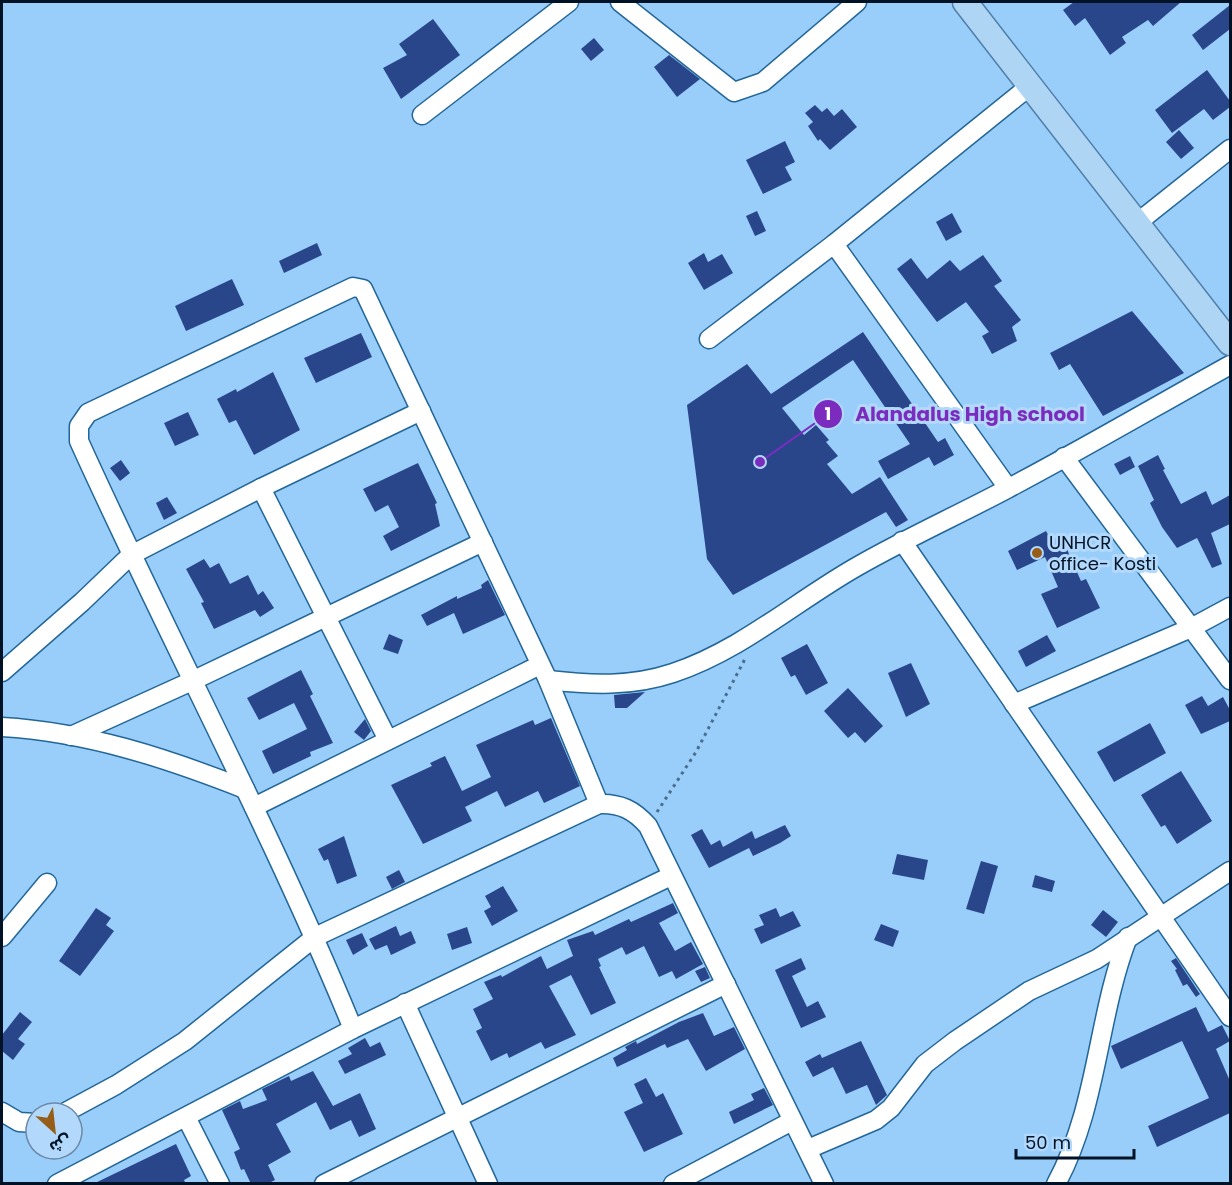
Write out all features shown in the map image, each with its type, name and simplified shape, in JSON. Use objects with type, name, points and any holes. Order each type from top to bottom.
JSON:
[{"type":"main road","points":[[965,2],[1230,342]]},
{"type":"street","points":[[422,115],[569,2]]},
{"type":"street","points":[[620,2],[734,92],[763,82],[857,2]]},
{"type":"street","points":[[709,339],[834,244],[1031,85]]},
{"type":"street","points":[[1137,223],[1230,149]]},
{"type":"street","points":[[834,244],[1008,488]]},
{"type":"street","points":[[353,1029],[315,937],[130,555],[79,441],[80,423],[92,410],[358,287],[369,297],[544,673],[599,804]]},
{"type":"street","points":[[254,807],[388,740],[544,673],[608,685],[652,679],[693,666],[757,632],[820,589],[902,541],[1008,488],[1230,365]]},
{"type":"street","points":[[2,672],[82,602],[130,555],[261,488],[421,411]]},
{"type":"street","points":[[1064,457],[1230,680]]},
{"type":"street","points":[[261,488],[388,740]]},
{"type":"street","points":[[902,541],[1230,1017]]},
{"type":"street","points":[[71,736],[483,542]]},
{"type":"street","points":[[1014,704],[1191,628],[1230,607]]},
{"type":"street","points":[[2,727],[71,736],[164,758],[244,789]]},
{"type":"street","points":[[84,1102],[116,1085],[185,1041],[315,937],[599,804],[626,808],[639,816],[648,826],[824,1184]]},
{"type":"street","points":[[808,1149],[876,1120],[891,1108],[925,1064],[1016,998],[1097,959],[1230,871]]},
{"type":"street","points":[[57,1184],[353,1029],[671,876]]},
{"type":"street","points":[[2,937],[47,883]]},
{"type":"street","points":[[1056,1184],[1074,1144],[1087,1102],[1115,977],[1128,937]]},
{"type":"street","points":[[324,1184],[726,984]]},
{"type":"street","points":[[405,1003],[488,1184]]},
{"type":"street","points":[[2,1112],[19,1122],[24,1122]]},
{"type":"street","points":[[186,1117],[220,1184]]},
{"type":"street","points":[[673,1184],[792,1122]]},
{"type":"path","points":[[648,826],[696,752],[757,632]]},
{"type":"building","points":[[1074,2],[1181,2],[1153,26],[1148,20],[1122,37],[1126,43],[1110,55],[1085,18],[1075,26],[1063,10]]},
{"type":"building","points":[[1230,5],[1230,29],[1203,50],[1192,35]]},
{"type":"building","points":[[433,19],[460,55],[401,99],[383,68],[407,55],[399,44]]},
{"type":"building","points":[[594,38],[604,50],[591,61],[581,49]]},
{"type":"building","points":[[669,55],[700,79],[677,97],[654,67]]},
{"type":"building","points":[[1207,70],[1230,101],[1230,107],[1213,120],[1204,109],[1172,133],[1155,110]]},
{"type":"building","points":[[815,105],[822,112],[827,108],[834,116],[842,109],[857,127],[830,150],[820,139],[818,141],[808,126],[813,122],[805,113]]},
{"type":"building","points":[[1179,130],[1194,148],[1181,159],[1166,142]]},
{"type":"building","points":[[785,141],[795,162],[785,167],[792,180],[763,194],[746,160]]},
{"type":"building","points":[[757,211],[766,231],[755,236],[746,216]]},
{"type":"building","points":[[952,213],[962,232],[946,241],[936,222]]},
{"type":"building","points":[[317,243],[322,255],[284,273],[279,261]]},
{"type":"building","points":[[704,253],[708,262],[722,254],[733,273],[704,290],[688,263]]},
{"type":"building","points":[[983,255],[1002,281],[994,286],[1021,320],[1012,327],[1017,341],[992,354],[982,336],[989,332],[966,302],[937,322],[897,269],[911,258],[927,279],[950,260],[960,271]]},
{"type":"building","points":[[232,279],[244,305],[186,331],[175,306]]},
{"type":"building","points":[[1132,311],[1184,373],[1103,416],[1070,364],[1059,370],[1050,353]]},
{"type":"building","points":[[863,332],[938,442],[945,438],[954,455],[934,466],[929,457],[888,479],[878,461],[910,444],[853,360],[782,408],[804,435],[816,425],[829,440],[826,442],[838,456],[827,464],[852,494],[880,477],[908,520],[896,527],[886,512],[733,595],[707,559],[687,405],[747,364],[771,394]]},
{"type":"building","points":[[361,333],[372,357],[316,383],[304,358]]},
{"type":"building","points":[[273,372],[300,430],[254,455],[236,420],[229,423],[217,399],[236,389],[237,392]]},
{"type":"building","points":[[188,412],[199,435],[175,446],[164,423]]},
{"type":"building","points":[[1158,455],[1165,469],[1163,470],[1181,504],[1206,491],[1212,505],[1230,495],[1230,524],[1211,533],[1222,564],[1212,568],[1197,538],[1177,548],[1162,527],[1150,503],[1154,500],[1138,466]]},
{"type":"building","points":[[1130,456],[1135,467],[1120,475],[1114,464]]},
{"type":"building","points":[[121,460],[130,473],[120,481],[110,468]]},
{"type":"building","points":[[418,463],[437,503],[435,504],[440,526],[391,551],[383,536],[399,527],[388,505],[375,512],[363,489]]},
{"type":"building","points":[[167,497],[177,513],[164,520],[156,503]]},
{"type":"building","points":[[1046,531],[1051,540],[1061,536],[1081,581],[1086,579],[1100,608],[1057,628],[1041,594],[1058,587],[1045,557],[1017,570],[1008,551]]},
{"type":"building","points":[[204,559],[210,568],[219,563],[230,584],[248,575],[258,595],[263,591],[274,608],[260,617],[255,610],[214,629],[201,603],[204,602],[186,569]]},
{"type":"building","points":[[488,580],[505,615],[463,634],[454,613],[427,626],[421,615],[457,596],[457,599],[482,588],[481,585]]},
{"type":"building","points":[[389,634],[403,640],[398,654],[383,649]]},
{"type":"building","points":[[1047,635],[1056,651],[1026,667],[1018,651]]},
{"type":"building","points":[[807,644],[828,683],[806,695],[795,675],[791,677],[781,658]]},
{"type":"building","points":[[911,663],[930,704],[906,717],[888,673]]},
{"type":"building","points":[[301,670],[313,694],[310,696],[333,743],[310,752],[311,756],[273,774],[262,751],[307,729],[294,703],[259,720],[247,698]]},
{"type":"building","points":[[848,688],[883,726],[865,743],[855,732],[848,738],[824,711]]},
{"type":"building","points":[[645,692],[627,708],[615,708],[614,695]]},
{"type":"building","points":[[1202,696],[1208,706],[1223,697],[1230,710],[1230,721],[1201,734],[1185,705]]},
{"type":"building","points":[[551,718],[580,786],[544,803],[538,791],[505,807],[497,791],[465,807],[472,821],[423,844],[391,785],[432,766],[430,763],[445,756],[462,791],[491,777],[476,745],[533,720],[535,725]]},
{"type":"building","points":[[365,719],[371,731],[364,740],[354,732]]},
{"type":"building","points":[[1150,723],[1166,753],[1114,782],[1097,752]]},
{"type":"building","points":[[1181,771],[1212,821],[1177,844],[1165,825],[1161,827],[1141,795]]},
{"type":"building","points":[[785,825],[791,836],[780,843],[753,856],[749,848],[709,868],[691,835],[702,829],[711,845],[720,840],[723,847],[752,831],[755,839]]},
{"type":"building","points":[[344,836],[357,876],[337,884],[328,859],[324,861],[318,849]]},
{"type":"building","points":[[897,854],[928,860],[924,880],[892,874]]},
{"type":"building","points":[[981,861],[998,866],[984,914],[966,909]]},
{"type":"building","points":[[399,870],[405,882],[392,889],[386,877]]},
{"type":"building","points":[[1035,875],[1055,881],[1052,892],[1032,887]]},
{"type":"building","points":[[503,886],[518,911],[492,926],[484,911],[491,907],[485,896]]},
{"type":"building","points":[[673,903],[678,913],[659,923],[675,951],[691,942],[703,964],[676,979],[672,971],[659,977],[644,946],[626,955],[622,947],[598,959],[601,966],[599,967],[616,1003],[591,1015],[571,975],[549,986],[576,1035],[545,1049],[541,1042],[509,1058],[507,1053],[491,1061],[476,1031],[482,1028],[473,1009],[493,999],[484,982],[501,975],[502,977],[541,956],[547,969],[573,956],[567,940],[593,931],[595,935],[629,919],[631,922]]},
{"type":"building","points":[[96,908],[111,918],[106,925],[114,931],[80,976],[59,961]]},
{"type":"building","points":[[776,908],[780,917],[793,911],[801,926],[761,944],[754,929],[764,925],[759,915]]},
{"type":"building","points":[[1103,910],[1118,922],[1106,937],[1091,925]]},
{"type":"building","points":[[881,924],[899,931],[893,947],[874,940]]},
{"type":"building","points":[[396,926],[400,936],[411,931],[416,943],[391,955],[387,945],[375,950],[369,939]]},
{"type":"building","points":[[467,927],[472,943],[452,950],[447,934]]},
{"type":"building","points":[[362,933],[368,946],[353,955],[346,940]]},
{"type":"building","points":[[801,958],[806,969],[792,976],[807,1007],[818,1001],[826,1017],[801,1028],[775,970]]},
{"type":"building","points":[[1176,958],[1200,994],[1196,997],[1187,984],[1183,986],[1175,970],[1177,969],[1171,961]]},
{"type":"building","points":[[705,967],[710,978],[701,982],[695,971]]},
{"type":"building","points":[[1196,1007],[1208,1032],[1222,1025],[1230,1041],[1216,1049],[1230,1081],[1230,1113],[1157,1147],[1148,1126],[1209,1098],[1182,1041],[1121,1069],[1111,1046]]},
{"type":"building","points":[[20,1012],[32,1022],[18,1039],[25,1044],[13,1060],[2,1051],[2,1035]]},
{"type":"building","points":[[703,1013],[714,1036],[734,1027],[745,1049],[706,1071],[688,1039],[667,1048],[665,1044],[617,1067],[613,1058],[627,1050],[625,1047],[636,1041],[637,1044],[679,1022]]},
{"type":"building","points":[[365,1038],[370,1047],[380,1042],[386,1055],[345,1074],[338,1061],[352,1054],[348,1048]]},
{"type":"building","points":[[861,1041],[887,1095],[876,1105],[867,1085],[846,1094],[833,1067],[813,1077],[805,1062],[820,1054],[822,1058]]},
{"type":"building","points":[[313,1071],[333,1106],[360,1093],[376,1129],[359,1137],[351,1120],[330,1130],[316,1102],[276,1124],[291,1152],[268,1165],[275,1180],[267,1184],[251,1184],[244,1169],[241,1170],[234,1152],[240,1149],[222,1110],[240,1101],[243,1109],[267,1100],[262,1089],[289,1076],[291,1081]]},
{"type":"building","points":[[646,1078],[656,1097],[663,1093],[683,1134],[644,1152],[624,1112],[643,1103],[634,1084]]},
{"type":"building","points":[[764,1088],[773,1105],[734,1124],[729,1112],[754,1100],[751,1094]]},
{"type":"building","points":[[176,1144],[191,1176],[184,1180],[186,1184],[93,1184]]},
{"type":"place","name":"Alandalus High school","points":[[760,462]]},
{"type":"place","name":"UNHCR office- Kosti","points":[[1037,553]]}]
